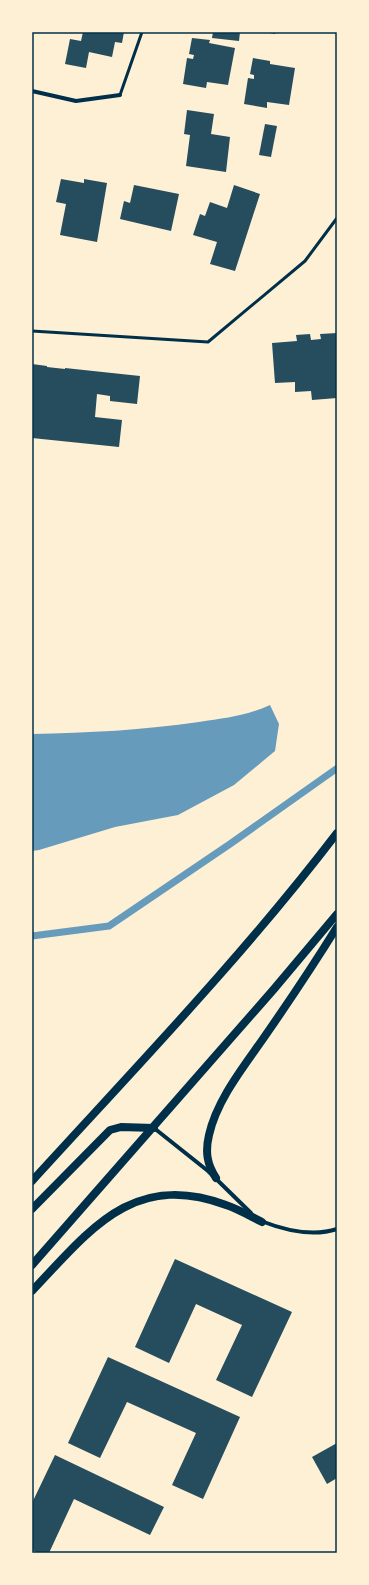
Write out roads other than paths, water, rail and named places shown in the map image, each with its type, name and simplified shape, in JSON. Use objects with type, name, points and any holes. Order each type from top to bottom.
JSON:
[{"type":"main road","points":[[32,1181],[230,964],[269,919],[337,833]]},
{"type":"main road","points":[[32,1265],[154,1128],[337,914]]},
{"type":"main road","points":[[216,1178],[208,1164],[206,1154],[209,1134],[214,1119],[243,1065],[309,971],[337,927]]},
{"type":"main road","points":[[32,1209],[110,1130],[121,1127],[154,1128]]},
{"type":"main road","points":[[32,1291],[98,1224],[114,1213],[141,1200],[170,1195],[209,1200],[226,1205],[262,1222]]},
{"type":"street","points":[[32,91],[76,101],[120,95]]},
{"type":"street","points":[[154,1128],[216,1178],[262,1222],[296,1231],[313,1232],[337,1229]]},
{"type":"lane","points":[[120,95],[142,32]]},
{"type":"lane","points":[[32,332],[208,342],[305,261],[337,218]]},
{"type":"water","points":[[270,705],[279,724],[275,751],[234,785],[178,815],[115,827],[32,851],[32,734],[116,731],[178,725],[235,716],[252,712]]},
{"type":"waterway","points":[[32,936],[109,926],[230,844],[336,769]]}]
